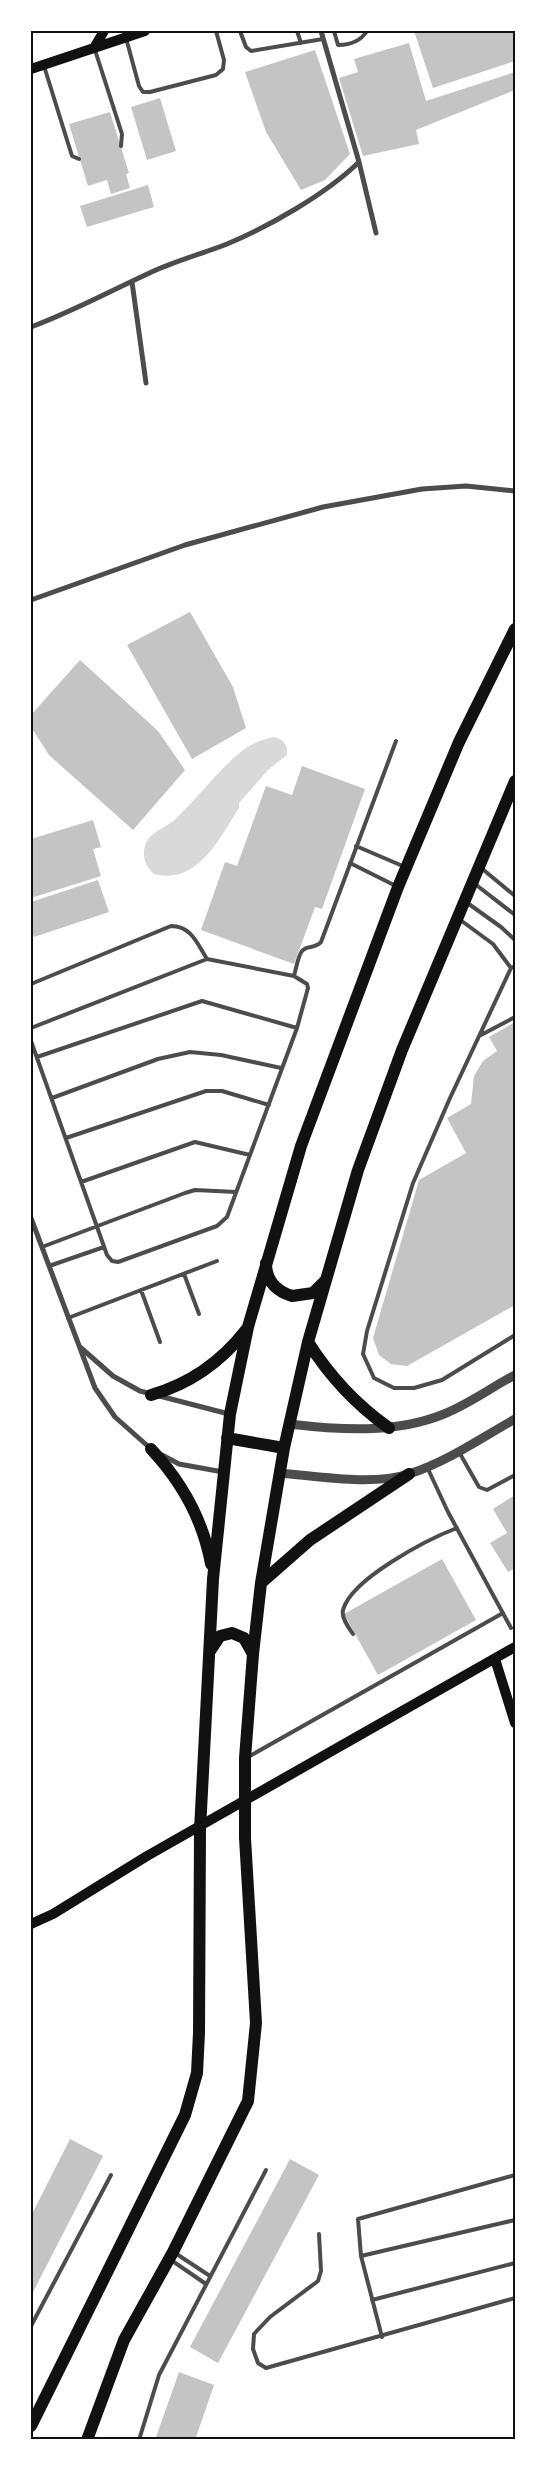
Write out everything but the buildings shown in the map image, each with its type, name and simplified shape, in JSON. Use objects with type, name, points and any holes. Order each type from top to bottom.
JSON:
[{"type":"main road","points":[[94,48],[104,31]]},
{"type":"main road","points":[[31,69],[145,31]]},
{"type":"main road","points":[[31,2426],[185,2115],[197,2073],[199,2033],[200,1830],[213,1579],[230,1414],[248,1327],[266,1258],[301,1146],[398,887],[459,742],[515,629]]},
{"type":"main road","points":[[87,2440],[124,2340],[171,2255],[248,2101],[256,2023],[245,1838],[245,1758],[253,1654],[261,1583],[284,1448],[308,1342],[356,1179],[383,1100],[515,781]]},
{"type":"main road","points":[[266,1258],[266,1273],[273,1286],[292,1296],[313,1293],[324,1283],[327,1276]]},
{"type":"main road","points":[[151,1395],[185,1382],[206,1369],[228,1351],[248,1327]]},
{"type":"main road","points":[[308,1342],[342,1388],[364,1409],[389,1428]]},
{"type":"main road","points":[[227,1438],[284,1448]]},
{"type":"main road","points":[[151,1449],[180,1485],[194,1511],[204,1538],[213,1579]]},
{"type":"main road","points":[[261,1583],[310,1540],[409,1474]]},
{"type":"main road","points":[[210,1651],[220,1636],[232,1634],[244,1638],[253,1654]]},
{"type":"main road","points":[[31,1924],[53,1914],[147,1856],[515,1647]]},
{"type":"main road","points":[[495,1658],[515,1723]]},
{"type":"street","points":[[320,31],[359,162],[376,233]]},
{"type":"street","points":[[31,327],[69,313],[132,282],[260,229],[330,187],[359,162]]},
{"type":"street","points":[[132,282],[146,382]]},
{"type":"street","points":[[31,600],[186,545],[323,507],[431,488],[466,486],[515,491]]},
{"type":"street","points":[[31,1218],[95,1388],[104,1402],[126,1429],[151,1449],[179,1464],[223,1472]]},
{"type":"street","points":[[78,1345],[113,1376],[151,1395],[230,1414]]},
{"type":"street","points":[[289,1424],[328,1428],[389,1428],[416,1423],[447,1413],[515,1374]]},
{"type":"street","points":[[279,1473],[370,1479],[409,1474],[459,1451],[515,1419]]},
{"type":"lane","points":[[126,38],[139,86],[143,92],[150,92],[216,75],[223,69],[224,60],[216,31]]},
{"type":"lane","points":[[240,31],[246,47],[251,51],[323,39]]},
{"type":"lane","points":[[297,31],[300,43]]},
{"type":"lane","points":[[334,31],[338,44],[346,45],[361,39],[366,31]]},
{"type":"lane","points":[[94,48],[122,134],[121,146]]},
{"type":"lane","points":[[44,65],[72,156],[79,159]]},
{"type":"lane","points":[[294,976],[302,951],[315,947],[321,942],[396,741]]},
{"type":"lane","points":[[356,846],[406,867]]},
{"type":"lane","points":[[350,863],[398,887]]},
{"type":"lane","points":[[479,866],[515,896]]},
{"type":"lane","points":[[472,882],[515,915]]},
{"type":"lane","points":[[464,901],[501,927],[515,940]]},
{"type":"lane","points":[[457,918],[493,944],[513,967],[450,1098],[413,1183],[367,1331],[363,1354],[374,1378],[394,1388],[414,1388],[442,1380],[515,1335]]},
{"type":"lane","points":[[31,984],[171,926],[181,926],[190,931],[207,959]]},
{"type":"lane","points":[[31,1028],[207,959],[294,976],[307,984],[308,988],[297,1028],[227,1217],[217,1226],[181,1241],[118,1262],[109,1259],[104,1247],[31,1041]]},
{"type":"lane","points":[[37,1057],[202,1001],[297,1028]]},
{"type":"lane","points":[[481,1035],[515,1017]]},
{"type":"lane","points":[[52,1098],[158,1059],[190,1052],[221,1055],[281,1068]]},
{"type":"lane","points":[[66,1138],[206,1091],[222,1091],[268,1105]]},
{"type":"lane","points":[[81,1182],[195,1142],[250,1155]]},
{"type":"lane","points":[[42,1247],[195,1190],[236,1192]]},
{"type":"lane","points":[[49,1266],[104,1247]]},
{"type":"lane","points":[[68,1318],[217,1261]]},
{"type":"lane","points":[[184,1274],[199,1314]]},
{"type":"lane","points":[[141,1290],[160,1342]]},
{"type":"lane","points":[[459,1451],[478,1487],[487,1490],[515,1474]]},
{"type":"lane","points":[[426,1466],[457,1528],[512,1628]]},
{"type":"lane","points":[[353,1634],[342,1616],[343,1609],[357,1587],[381,1569],[440,1535],[457,1528]]},
{"type":"lane","points":[[245,1758],[503,1613]]},
{"type":"lane","points":[[139,2440],[159,2375],[266,2170]]},
{"type":"lane","points":[[31,2326],[111,2175]]},
{"type":"lane","points":[[382,2337],[361,2256],[357,2223],[361,2217],[515,2175]]},
{"type":"lane","points":[[361,2256],[515,2220]]},
{"type":"lane","points":[[319,2234],[321,2271],[318,2281],[270,2317],[254,2334],[253,2349],[258,2363],[266,2368],[382,2337],[515,2298]]},
{"type":"lane","points":[[171,2255],[210,2276]]},
{"type":"lane","points":[[171,2255],[206,2284]]},
{"type":"lane","points":[[372,2300],[515,2263]]},
{"type":"shaded area","points":[[274,737],[285,743],[287,755],[268,770],[239,803],[239,808],[206,857],[183,873],[169,876],[154,874],[146,864],[144,856],[148,839],[172,822],[236,756],[253,744]]}]
